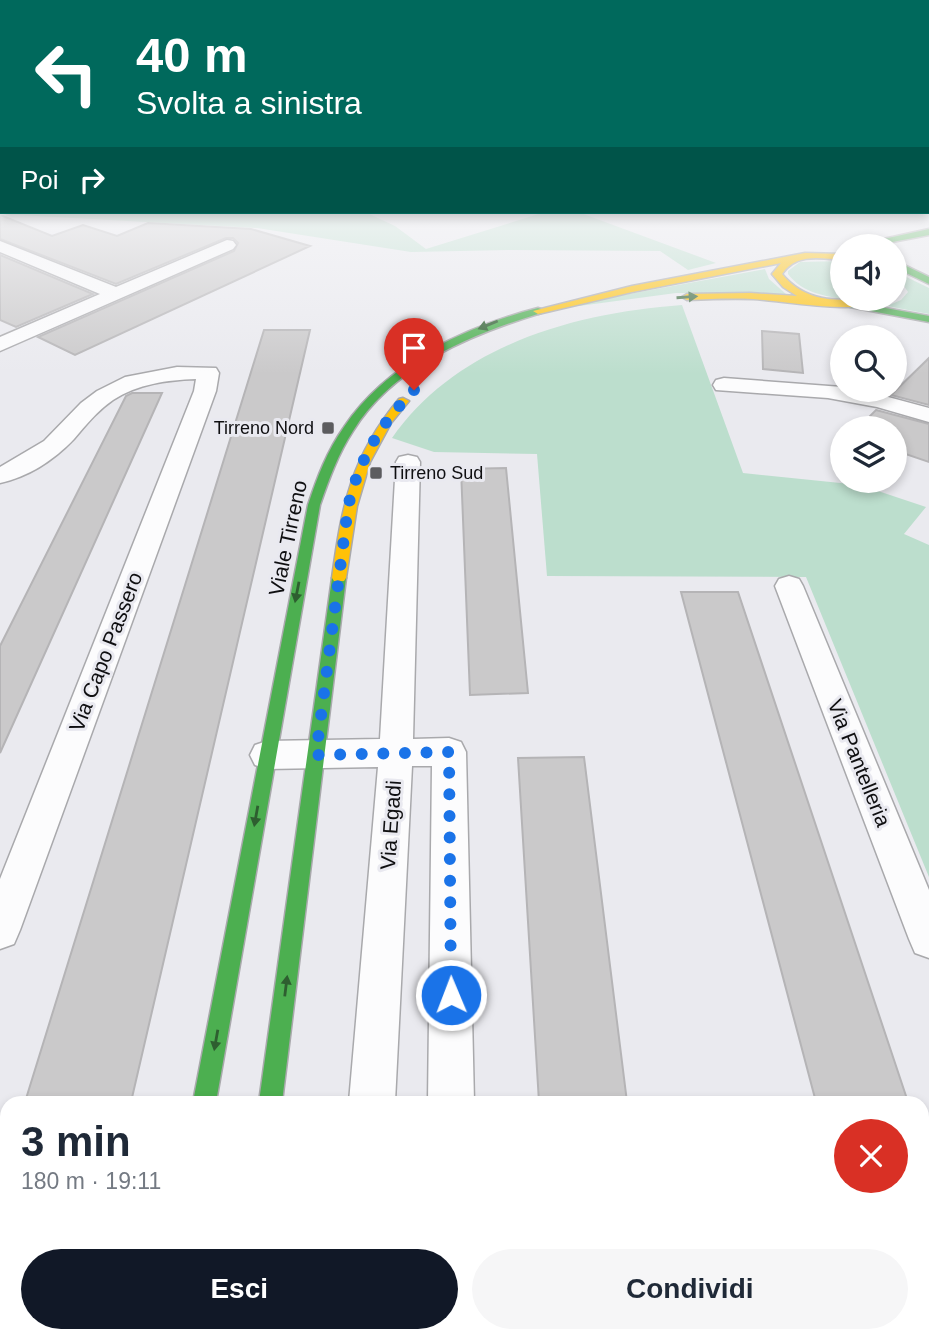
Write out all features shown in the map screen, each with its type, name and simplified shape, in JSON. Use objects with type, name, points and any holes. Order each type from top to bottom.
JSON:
[{"type":"street","points":[[6,249],[117,294]]},
{"type":"street","points":[[0,345],[219,249]]},
{"type":"street","points":[[818,255],[830,252]]},
{"type":"street","points":[[818,255],[830,256]]},
{"type":"street","name":"Viale Tirreno","points":[[205,1096],[314,505],[321,478],[339,443],[365,407],[405,370],[442,347],[513,316],[577,299],[818,255]]},
{"type":"street","points":[[794,258],[781,265],[778,279],[798,293],[820,301]]},
{"type":"street","points":[[907,270],[929,281]]},
{"type":"street","points":[[458,359],[530,326],[589,308],[679,297],[750,296],[830,302]]},
{"type":"street","points":[[886,311],[929,319]]},
{"type":"street","points":[[513,316],[530,326]]},
{"type":"street","name":"Via Capo Passero","points":[[0,476],[36,459],[93,405],[120,387],[155,375],[208,373],[205,391],[177,467],[0,930]]},
{"type":"street","points":[[724,385],[838,391],[880,399],[929,415]]},
{"type":"street","points":[[271,1096],[348,507],[355,477],[374,438],[414,390]]},
{"type":"street","name":"Via Egadi","points":[[372,1096],[396,753],[408,462]]},
{"type":"street","name":"Via Pantelleria","points":[[789,586],[929,939]]},
{"type":"street","points":[[267,755],[449,752],[451,1096]]},
{"type":"green space","points":[[389,249],[677,249],[716,263],[688,270],[660,251],[411,252]]},
{"type":"green space","points":[[830,261],[830,296],[805,289],[793,280],[788,271],[800,262]]},
{"type":"green space","points":[[765,269],[769,279],[786,294],[676,293],[579,306],[580,303]]},
{"type":"green space","points":[[907,277],[929,288],[929,314],[907,310]]},
{"type":"green space","points":[[682,305],[743,473],[830,482],[830,493],[884,493],[926,507],[904,534],[929,545],[929,877],[806,577],[547,576],[537,454],[434,452],[392,438],[419,406],[450,379],[484,357],[560,326],[641,309]]},
{"type":"building","points":[[25,249],[201,249],[116,284]]},
{"type":"building","points":[[235,249],[304,249],[75,355],[38,337]]},
{"type":"building","points":[[0,255],[93,294],[16,327],[0,320]]},
{"type":"building","points":[[264,330],[310,330],[132,1096],[27,1096]]},
{"type":"building","points":[[762,331],[799,334],[803,373],[763,369]]},
{"type":"building","points":[[929,358],[929,405],[907,399],[907,379]]},
{"type":"building","points":[[132,393],[162,393],[0,753],[0,646],[126,396]]},
{"type":"building","points":[[876,410],[899,416],[870,416]]},
{"type":"building","points":[[907,418],[929,424],[929,462],[907,454]]},
{"type":"building","points":[[506,468],[528,693],[470,695],[461,469]]},
{"type":"building","points":[[681,592],[738,592],[906,1096],[814,1096]]},
{"type":"building","points":[[584,757],[626,1096],[539,1096],[518,758]]},
{"type":"traffic: fast","points":[[907,270],[929,281]]},
{"type":"traffic: fast","points":[[205,1096],[314,505],[333,455],[349,427],[369,403],[419,362],[477,331],[538,311]]},
{"type":"traffic: fast","points":[[886,311],[929,319]]},
{"type":"traffic: fast","points":[[271,1096],[339,578]]},
{"type":"traffic: slow","points":[[830,256],[797,258],[782,266],[777,274],[798,294],[830,303]]},
{"type":"traffic: slow","points":[[538,311],[632,289],[794,258]]},
{"type":"traffic: slow","points":[[687,297],[750,296],[820,301]]},
{"type":"traffic: slow","points":[[339,578],[356,484],[374,441],[403,401]]},
{"type":"place","name":"Tirreno Nord","points":[[328,428]]},
{"type":"place","name":"Tirreno Sud","points":[[376,473]]},
{"type":"route","points":[[414,390],[386,420],[363,457],[355,477],[348,507],[316,755],[449,752],[451,995]]}]
